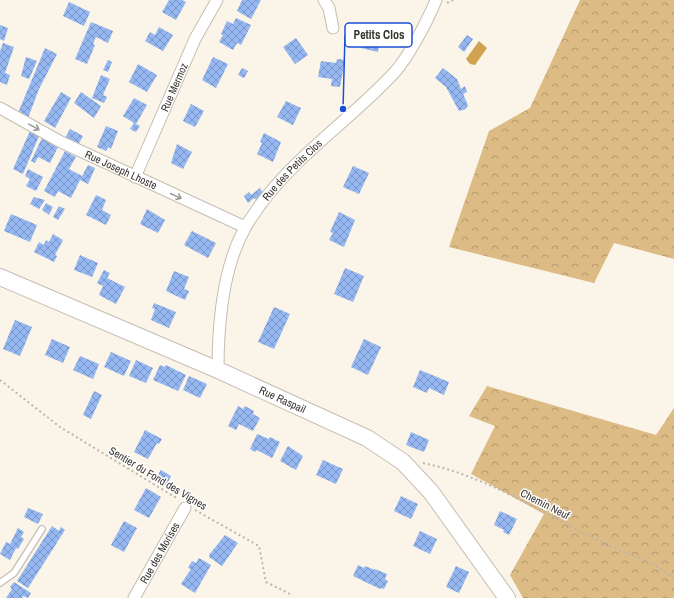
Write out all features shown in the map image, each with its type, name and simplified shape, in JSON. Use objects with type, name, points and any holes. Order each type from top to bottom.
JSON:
[{"type":"street","name":"Rue Mermoz","points":[[135,177],[195,38],[217,0]]},
{"type":"street","points":[[324,0],[329,8],[333,28]]},
{"type":"street","name":"Rue des Petits Clos","points":[[218,370],[218,342],[222,303],[234,252],[245,227],[271,191],[313,147],[358,109],[395,72],[429,19],[435,2]]},
{"type":"street","name":"Rue Joseph Lhoste","points":[[0,108],[61,142],[245,227]]},
{"type":"street","name":"Rue Raspail","points":[[0,277],[218,370],[367,438],[403,462],[431,492],[507,598]]},
{"type":"street","name":"Rue des Morises","points":[[134,598],[186,506]]},
{"type":"lane","points":[[0,583],[14,573],[42,529]]},
{"type":"path","name":"Sentier du Fond des Vignes","points":[[0,380],[60,427],[186,506],[259,546],[266,582],[292,595]]},
{"type":"path","name":"Chemin Neuf","points":[[403,462],[417,462],[448,468],[503,492],[603,543],[665,571],[674,578]]},
{"type":"green space","points":[[580,0],[674,0],[674,259],[614,243],[594,283],[449,247],[489,131],[530,108]]},
{"type":"green space","points":[[487,386],[656,435],[674,408],[674,598],[523,598],[510,575],[544,514],[471,474],[495,426],[469,416]]},
{"type":"shaded area","points":[[479,41],[487,48],[475,65],[470,64],[466,59]]},
{"type":"building","points":[[169,0],[182,0],[186,2],[176,20],[162,12]]},
{"type":"building","points":[[242,0],[261,0],[251,19],[237,11]]},
{"type":"building","points":[[69,2],[90,12],[84,26],[63,16]]},
{"type":"building","points":[[236,18],[251,25],[241,45],[237,43],[233,50],[219,42],[223,35],[221,34],[227,21],[233,24]]},
{"type":"building","points":[[91,22],[113,31],[108,43],[96,37],[93,44],[95,45],[87,64],[75,59]]},
{"type":"building","points":[[0,25],[8,28],[4,41],[0,39]]},
{"type":"building","points":[[159,27],[173,35],[163,51],[145,41],[150,32],[155,35]]},
{"type":"building","points":[[365,27],[382,30],[378,52],[361,48]]},
{"type":"building","points":[[467,35],[473,39],[464,52],[458,47]]},
{"type":"building","points":[[296,38],[308,55],[295,64],[283,47]]},
{"type":"building","points":[[3,43],[14,47],[5,73],[10,75],[7,85],[0,82],[0,51]]},
{"type":"building","points":[[45,48],[57,54],[39,89],[28,118],[18,113]]},
{"type":"building","points":[[26,57],[37,61],[29,79],[21,76]]},
{"type":"building","points":[[213,57],[228,64],[216,88],[202,80]]},
{"type":"building","points":[[337,59],[345,60],[340,87],[331,86],[332,79],[318,77],[321,61],[336,63]]},
{"type":"building","points":[[108,60],[112,62],[108,72],[103,70]]},
{"type":"building","points":[[138,64],[157,75],[147,92],[129,82]]},
{"type":"building","points":[[242,68],[248,71],[244,78],[238,75]]},
{"type":"building","points":[[443,68],[457,79],[461,89],[465,86],[467,92],[463,94],[468,105],[466,109],[459,111],[446,87],[435,78]]},
{"type":"building","points":[[101,75],[110,79],[103,95],[107,97],[104,103],[92,98]]},
{"type":"building","points":[[61,92],[71,98],[55,128],[44,121]]},
{"type":"building","points":[[81,92],[101,106],[94,118],[74,103]]},
{"type":"building","points":[[134,98],[147,105],[136,124],[140,126],[136,132],[130,129],[134,123],[123,116]]},
{"type":"building","points":[[286,101],[301,108],[293,125],[277,117]]},
{"type":"building","points":[[191,104],[204,111],[195,127],[183,121]]},
{"type":"building","points":[[106,126],[118,131],[111,149],[108,147],[106,151],[97,147]]},
{"type":"building","points":[[70,129],[83,136],[78,145],[65,138]]},
{"type":"building","points":[[30,131],[39,136],[23,174],[13,169]]},
{"type":"building","points":[[264,133],[281,142],[273,162],[257,154],[262,143],[260,142]]},
{"type":"building","points":[[42,138],[58,147],[50,163],[38,157],[35,163],[31,161]]},
{"type":"building","points":[[177,144],[192,152],[183,169],[171,163]]},
{"type":"building","points":[[65,151],[76,157],[69,169],[82,176],[88,165],[95,168],[88,184],[80,180],[71,198],[58,191],[55,197],[44,191]]},
{"type":"building","points":[[353,166],[369,173],[359,194],[343,187]]},
{"type":"building","points":[[28,169],[43,177],[36,191],[26,186],[30,179],[25,176]]},
{"type":"building","points":[[260,188],[265,196],[258,201],[254,198],[248,203],[244,196],[249,192],[251,195]]},
{"type":"building","points":[[96,195],[106,200],[102,210],[111,215],[106,225],[86,215]]},
{"type":"building","points":[[34,197],[45,200],[39,209],[30,204]]},
{"type":"building","points":[[46,203],[53,207],[49,215],[42,210]]},
{"type":"building","points":[[59,206],[65,209],[58,220],[53,217]]},
{"type":"building","points":[[147,209],[165,220],[158,233],[140,224]]},
{"type":"building","points":[[339,212],[355,220],[344,247],[329,240],[333,233],[330,232]]},
{"type":"building","points":[[11,214],[37,225],[30,242],[4,231]]},
{"type":"building","points":[[192,231],[216,243],[208,258],[184,245]]},
{"type":"building","points":[[53,234],[63,240],[55,255],[57,256],[54,262],[34,252],[39,242],[44,245],[46,240],[49,242]]},
{"type":"building","points":[[80,255],[98,263],[92,277],[74,270]]},
{"type":"building","points":[[345,268],[364,276],[353,302],[334,294]]},
{"type":"building","points":[[104,270],[110,273],[107,278],[125,287],[116,304],[99,295],[103,286],[97,283]]},
{"type":"building","points":[[174,271],[189,277],[184,289],[189,291],[185,300],[166,291]]},
{"type":"building","points":[[154,303],[176,312],[169,328],[151,320],[155,309],[152,308]]},
{"type":"building","points":[[274,307],[290,314],[274,349],[258,342]]},
{"type":"building","points":[[15,320],[32,327],[20,356],[3,349]]},
{"type":"building","points":[[52,339],[70,347],[63,363],[45,355]]},
{"type":"building","points":[[364,339],[381,347],[368,375],[351,367]]},
{"type":"building","points":[[111,352],[131,361],[124,376],[104,367]]},
{"type":"building","points":[[80,356],[99,364],[93,379],[73,370]]},
{"type":"building","points":[[136,360],[153,368],[146,383],[129,376]]},
{"type":"building","points":[[160,365],[165,367],[166,365],[186,375],[178,391],[153,380]]},
{"type":"building","points":[[420,370],[449,382],[444,395],[429,388],[427,393],[413,387]]},
{"type":"building","points":[[189,376],[207,384],[200,398],[183,390]]},
{"type":"building","points":[[94,391],[102,395],[91,419],[83,415]]},
{"type":"building","points":[[238,406],[243,409],[245,406],[254,411],[253,414],[260,418],[253,431],[239,424],[236,430],[228,426]]},
{"type":"building","points":[[145,430],[162,439],[159,444],[157,443],[148,459],[134,452]]},
{"type":"building","points":[[411,432],[429,440],[424,452],[406,445]]},
{"type":"building","points":[[257,434],[269,439],[270,437],[280,442],[272,458],[257,450],[255,452],[250,449]]},
{"type":"building","points":[[288,446],[303,456],[296,470],[280,461]]},
{"type":"building","points":[[323,460],[343,469],[336,484],[316,475]]},
{"type":"building","points":[[161,470],[171,476],[166,486],[155,479]]},
{"type":"building","points":[[146,488],[161,497],[149,518],[134,510]]},
{"type":"building","points":[[401,496],[418,504],[411,519],[394,511]]},
{"type":"building","points":[[28,508],[43,514],[38,524],[24,517]]},
{"type":"building","points":[[500,511],[517,519],[509,535],[503,532],[504,530],[494,525]]},
{"type":"building","points":[[124,521],[137,528],[124,552],[111,545]]},
{"type":"building","points":[[52,526],[59,531],[61,527],[65,530],[28,588],[17,581]]},
{"type":"building","points":[[18,528],[24,532],[21,537],[24,539],[18,549],[16,548],[10,560],[0,554],[6,542],[10,544]]},
{"type":"building","points":[[420,531],[437,539],[430,554],[413,546]]},
{"type":"building","points":[[225,535],[238,543],[222,566],[209,557],[209,555]]},
{"type":"building","points":[[199,558],[211,565],[195,593],[181,584],[191,569],[188,568],[192,561],[196,563]]},
{"type":"building","points":[[358,565],[364,568],[365,566],[375,569],[387,574],[385,579],[388,581],[384,589],[380,589],[353,576]]},
{"type":"building","points":[[456,566],[469,572],[459,593],[446,587]]},
{"type":"building","points":[[14,582],[31,593],[28,598],[23,596],[22,598],[6,598],[12,589],[10,587]]},
{"type":"place","name":"Petits Clos","points":[[343,109]]}]
